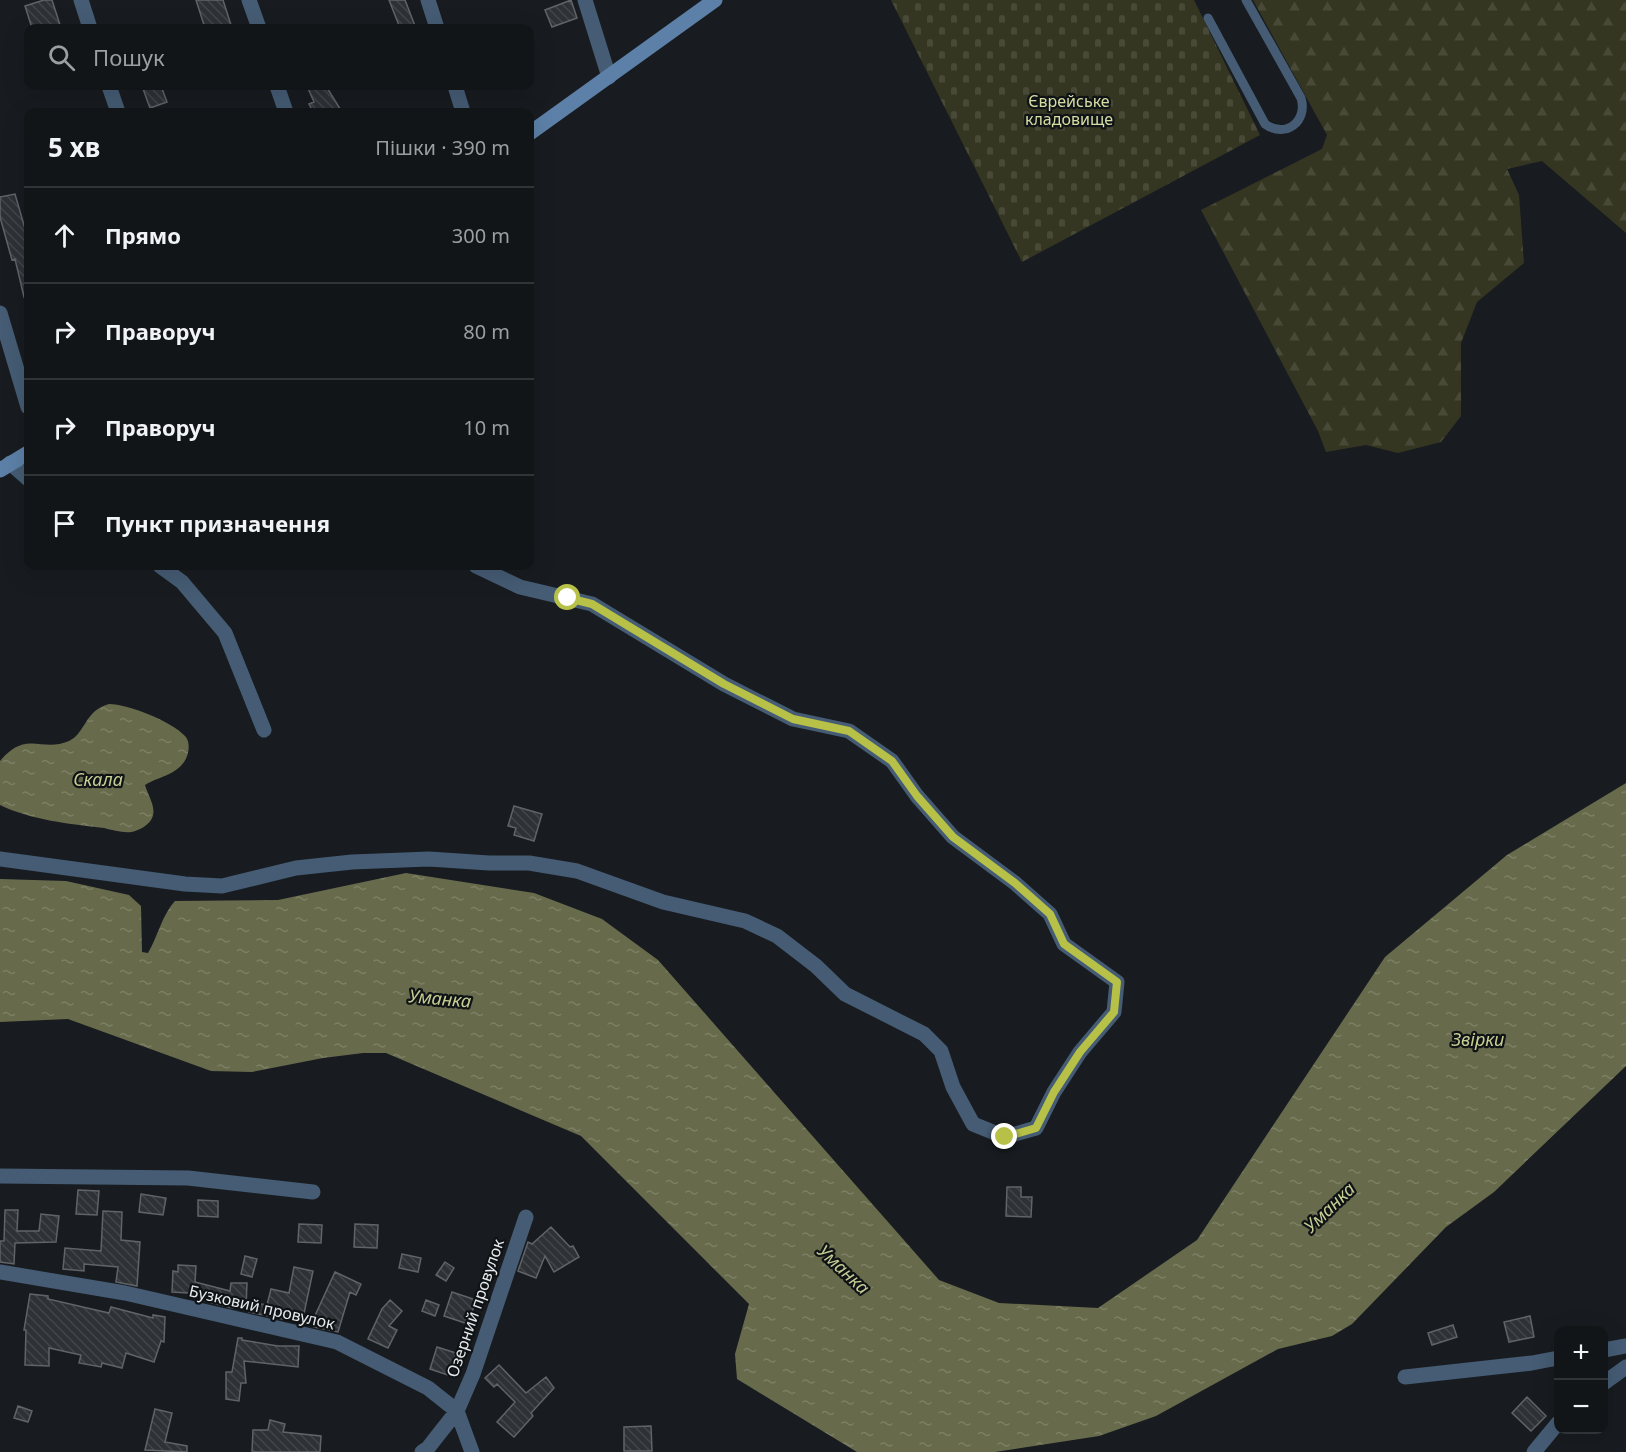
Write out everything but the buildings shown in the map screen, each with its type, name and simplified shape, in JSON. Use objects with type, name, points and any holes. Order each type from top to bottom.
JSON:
[{"type":"main road","points":[[534,130],[715,0]]},
{"type":"main road","points":[[5,467],[24,455]]},
{"type":"street","points":[[81,0],[89,24]]},
{"type":"street","points":[[249,0],[258,24]]},
{"type":"street","points":[[428,0],[436,24]]},
{"type":"street","points":[[585,0],[609,77]]},
{"type":"street","points":[[110,90],[117,108]]},
{"type":"street","points":[[278,90],[285,108]]},
{"type":"street","points":[[456,90],[462,108]]},
{"type":"street","points":[[1,317],[24,394]]},
{"type":"street","points":[[5,467],[24,477]]},
{"type":"street","points":[[166,570],[182,582],[225,633],[264,730]]},
{"type":"street","points":[[0,859],[185,884],[222,886],[296,868],[352,862],[429,859],[529,863],[577,871],[663,902],[745,921],[777,936],[816,966],[845,994],[924,1034],[941,1051],[953,1087],[974,1124],[1005,1137],[1036,1128],[1054,1092],[1080,1052],[1114,1012],[1117,982],[1064,944],[1050,914],[1015,883],[953,837],[917,796],[892,761],[849,731],[793,719],[724,684],[592,604],[520,587],[484,570]]},
{"type":"street","points":[[0,1176],[188,1178],[313,1192]]},
{"type":"street","name":"Озерний провулок","points":[[422,1452],[428,1448],[457,1410],[473,1374],[526,1217]]},
{"type":"street","name":"Бузковий провулок","points":[[0,1272],[125,1293],[337,1342],[428,1388],[457,1410]]},
{"type":"street","points":[[1608,1349],[1626,1346]]},
{"type":"street","points":[[1405,1377],[1554,1359]]},
{"type":"street","points":[[1608,1380],[1626,1368]]},
{"type":"street","points":[[457,1410],[472,1452]]},
{"type":"street","points":[[1534,1452],[1554,1428]]},
{"type":"lane","points":[[1208,18],[1265,124],[1278,130],[1291,128],[1301,118],[1303,111],[1301,98],[1246,0]]},
{"type":"green space","name":"Єврейське кладовище","points":[[891,0],[1194,0],[1260,135],[1022,262]]},
{"type":"green space","points":[[1253,0],[1626,0],[1626,233],[1542,161],[1507,169],[1519,195],[1524,263],[1477,302],[1461,343],[1461,416],[1441,442],[1398,453],[1366,445],[1326,452],[1318,431],[1201,210],[1322,149],[1327,135]]},
{"type":"water","name":"Скала","points":[[109,704],[127,707],[160,719],[178,730],[188,742],[187,756],[180,766],[171,773],[145,785],[153,811],[153,816],[147,824],[134,831],[121,832],[38,818],[0,805],[0,761],[10,751],[26,744],[50,745],[69,741],[79,733],[95,712]]},
{"type":"water","name":"Звірки","points":[[1626,783],[1626,1066],[1494,1192],[1446,1227],[1352,1324],[1332,1336],[1278,1349],[1156,1416],[1099,1436],[995,1452],[857,1452],[737,1379],[735,1354],[749,1304],[581,1136],[386,1053],[363,1053],[323,1058],[252,1072],[211,1071],[68,1019],[0,1022],[0,879],[66,881],[129,895],[141,906],[142,952],[148,953],[175,901],[278,900],[406,873],[534,893],[602,919],[658,960],[939,1280],[999,1303],[1098,1308],[1197,1240],[1385,957],[1507,855]]},
{"type":"route","points":[[568,598],[592,604],[724,684],[793,719],[849,731],[892,761],[917,796],[953,837],[1015,883],[1050,914],[1064,944],[1117,982],[1114,1012],[1080,1052],[1054,1092],[1036,1128],[1005,1137]]},
{"type":"water label","name":"Уманка","points":[[440,998]]},
{"type":"water label","name":"Уманка","points":[[1329,1207]]},
{"type":"water label","name":"Уманка","points":[[844,1269]]}]
